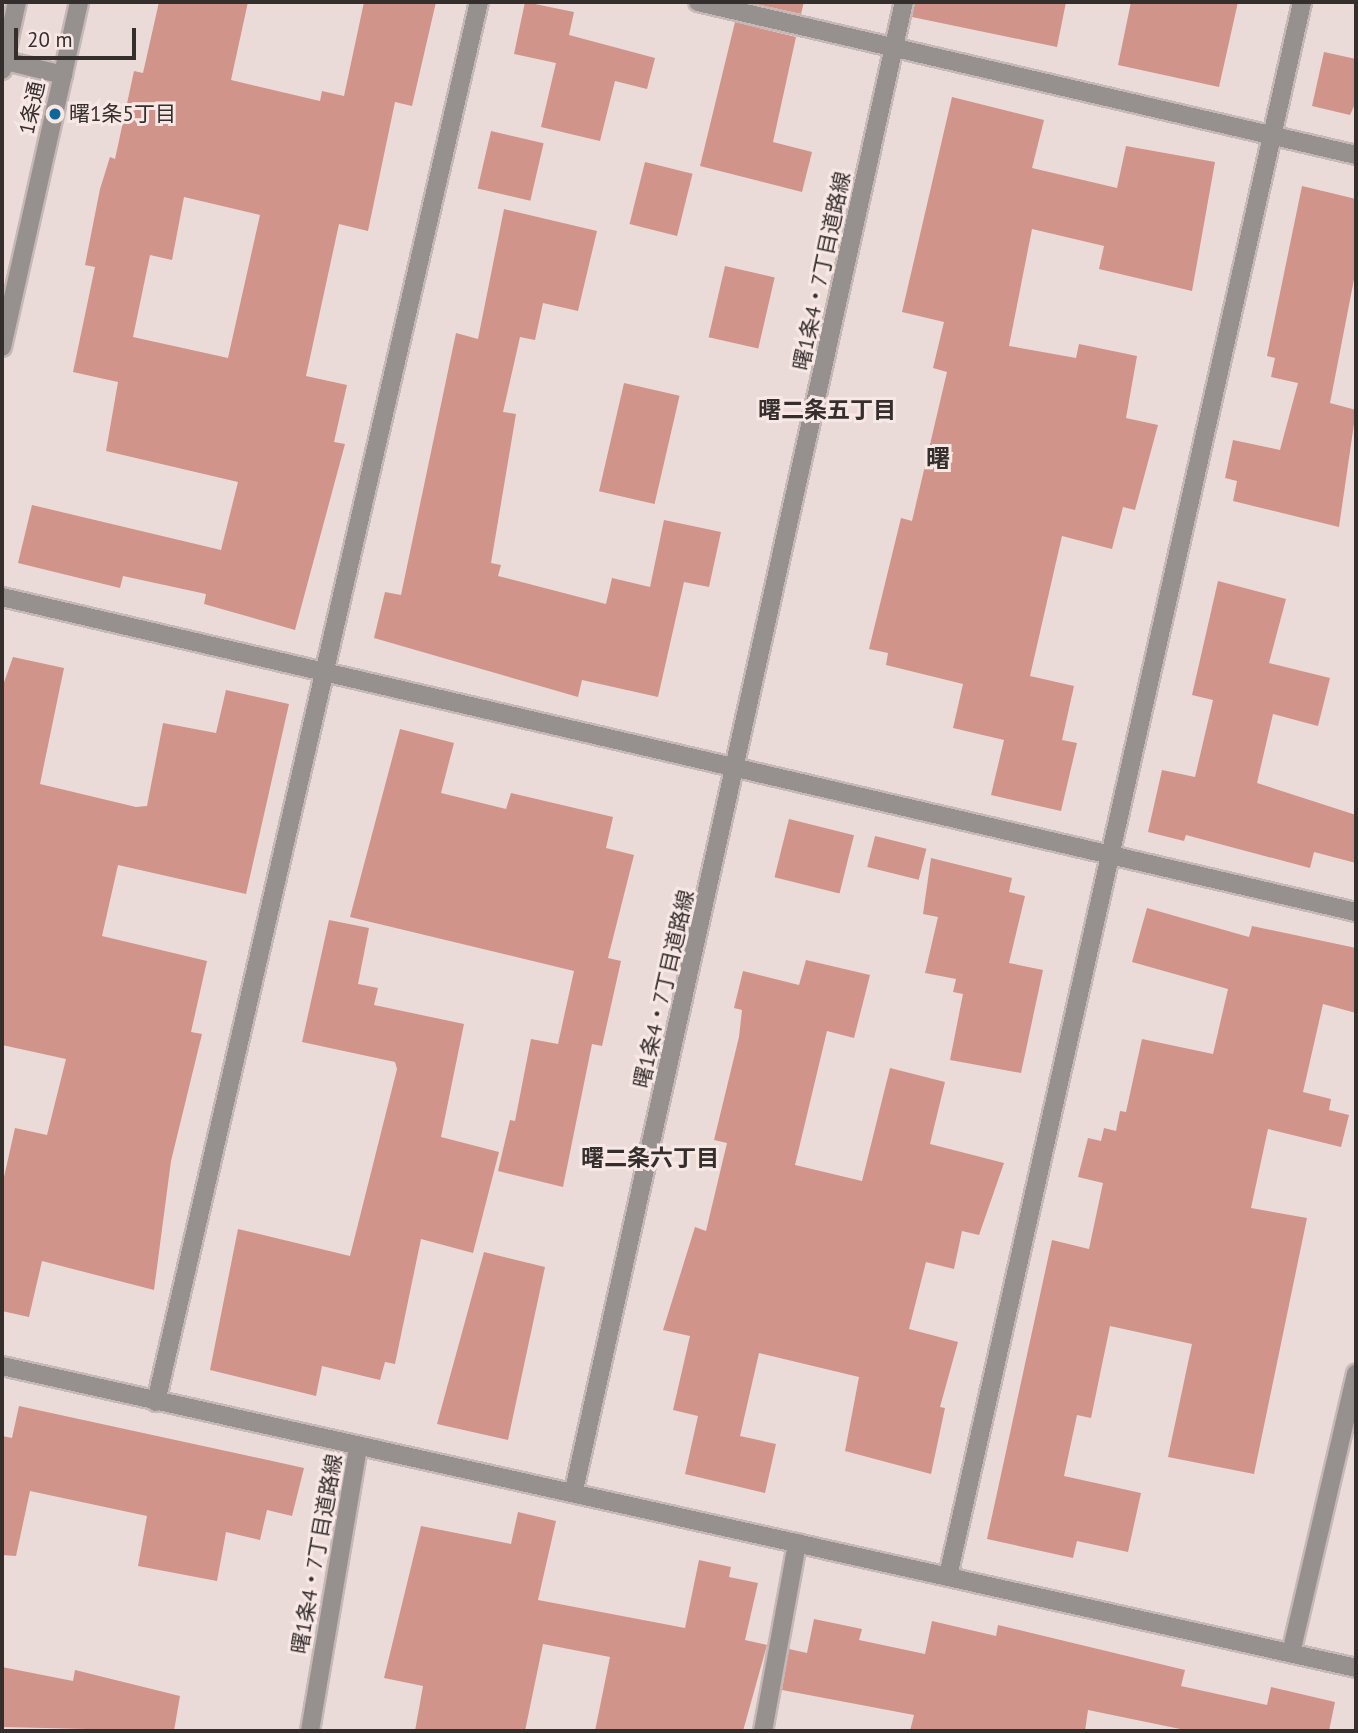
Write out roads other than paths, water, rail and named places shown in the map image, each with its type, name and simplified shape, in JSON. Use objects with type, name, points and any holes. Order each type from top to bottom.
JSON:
[{"type":"street","name":"1条通","points":[[2,63],[17,2]]},
{"type":"street","name":"1条通","points":[[2,347],[79,2]]},
{"type":"street","points":[[156,1402],[479,2]]},
{"type":"street","points":[[698,2],[894,45],[1356,155]]},
{"type":"street","name":"曙1条4・7丁目道路線","points":[[310,1731],[358,1447],[574,1490],[737,769],[904,2]]},
{"type":"street","points":[[948,1576],[1302,2]]},
{"type":"street","points":[[2,63],[63,75]]},
{"type":"street","points":[[2,597],[1356,912]]},
{"type":"street","points":[[2,1366],[358,1447]]},
{"type":"street","points":[[1291,1653],[1356,1373]]},
{"type":"street","points":[[574,1490],[1356,1668]]},
{"type":"street","points":[[763,1731],[797,1542]]},
{"type":"place","name":"曙1条5丁目","points":[[55,114]]},
{"type":"district","name":"曙二条五丁目","points":[[827,410]]},
{"type":"district","name":"曙","points":[[938,459]]},
{"type":"district","name":"曙二条六丁目","points":[[650,1158]]}]
